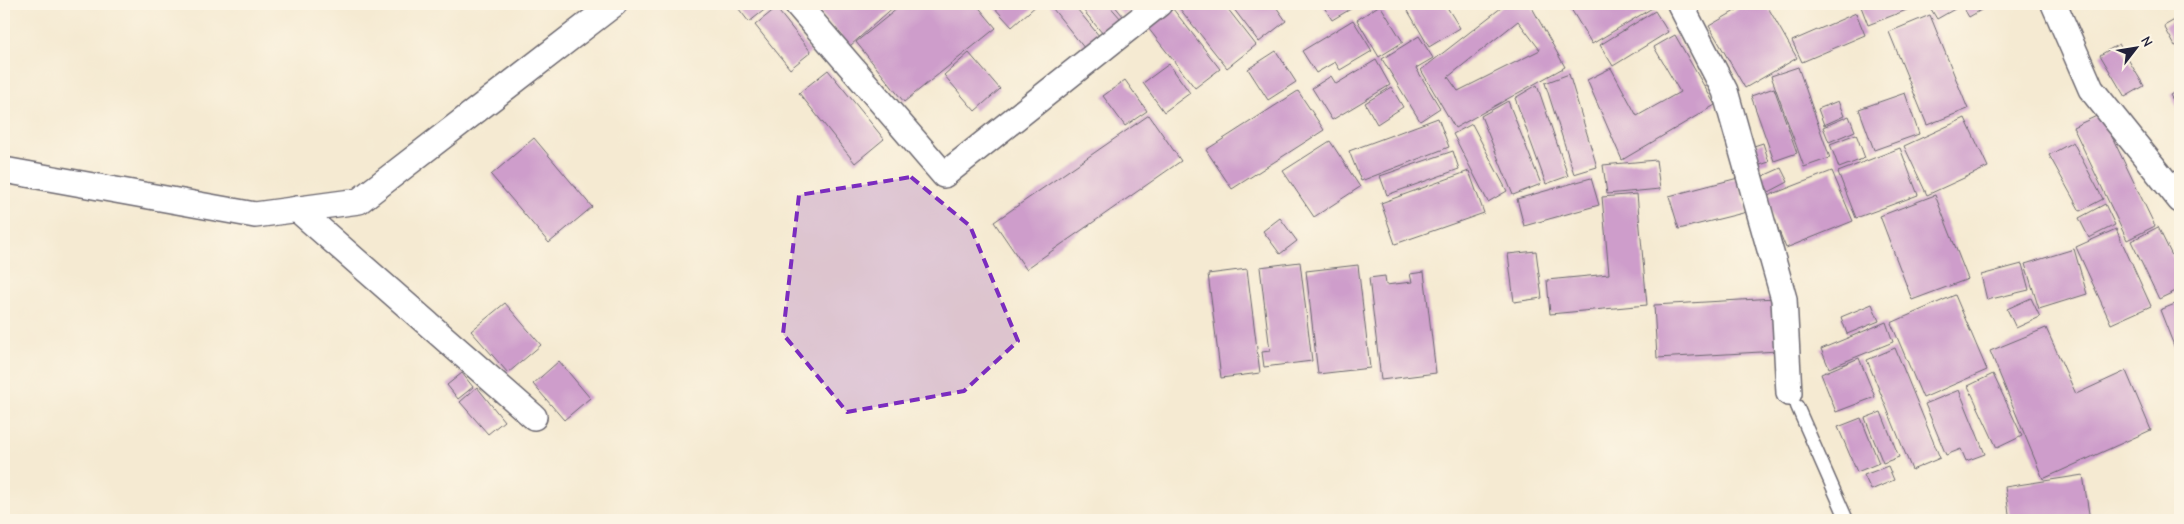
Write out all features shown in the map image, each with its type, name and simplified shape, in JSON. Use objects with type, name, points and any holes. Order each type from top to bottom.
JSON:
[{"type":"street","points":[[4,170],[255,215],[359,201],[614,4]]},
{"type":"street","points":[[797,4],[944,175],[1159,4]]},
{"type":"street","points":[[1680,4],[1724,91],[1784,299],[1793,400]]},
{"type":"street","points":[[2054,4],[2091,89],[2180,200]]},
{"type":"street","points":[[297,210],[534,417]]},
{"type":"lane","points":[[1793,400],[1847,520]]},
{"type":"highlighted area","points":[[911,177],[970,226],[1018,341],[964,391],[847,412],[783,334],[799,195]]},
{"type":"building","points":[[735,4],[772,4],[749,22]]},
{"type":"building","points":[[813,4],[897,4],[850,46]]},
{"type":"building","points":[[903,4],[976,4],[996,28],[904,102],[856,42]]},
{"type":"building","points":[[991,4],[1038,4],[1012,27]]},
{"type":"building","points":[[1049,4],[1073,4],[1100,37],[1085,49]]},
{"type":"building","points":[[1078,4],[1108,4],[1121,19],[1103,34]]},
{"type":"building","points":[[1113,4],[1132,4],[1135,7],[1123,16]]},
{"type":"building","points":[[1176,4],[1224,4],[1256,45],[1227,68]]},
{"type":"building","points":[[1230,4],[1274,4],[1286,21],[1259,42]]},
{"type":"building","points":[[1322,4],[1359,4],[1332,20]]},
{"type":"building","points":[[1404,4],[1445,4],[1460,28],[1429,47]]},
{"type":"building","points":[[1506,4],[1530,4],[1565,67],[1455,128],[1421,70]],"holes":[[[1518,21],[1540,50],[1458,91],[1448,77]]]},
{"type":"building","points":[[1568,4],[1659,4],[1592,44]]},
{"type":"building","points":[[1747,4],[1766,4],[1797,58],[1745,88],[1709,26]]},
{"type":"building","points":[[1860,4],[1922,4],[1868,25]]},
{"type":"building","points":[[1928,4],[1959,4],[1960,6],[1937,19]]},
{"type":"building","points":[[1961,4],[1987,4],[1988,6],[1969,17]]},
{"type":"building","points":[[1380,5],[1403,42],[1379,57],[1357,20]]},
{"type":"building","points":[[776,8],[811,52],[790,69],[755,25]]},
{"type":"building","points":[[1173,9],[1220,69],[1195,88],[1148,28]]},
{"type":"building","points":[[1655,11],[1668,32],[1613,66],[1600,45]]},
{"type":"building","points":[[1856,13],[1865,35],[1802,62],[1792,41]]},
{"type":"building","points":[[1930,15],[1968,109],[1927,125],[1889,32]]},
{"type":"building","points":[[2180,17],[2180,44],[2175,46],[2164,26]]},
{"type":"building","points":[[1353,20],[1372,51],[1340,70],[1335,62],[1316,73],[1302,51]]},
{"type":"building","points":[[1675,35],[1715,105],[1622,160],[1587,80],[1611,68],[1637,116],[1680,92],[1654,47]]},
{"type":"building","points":[[1419,36],[1433,58],[1416,68],[1440,108],[1420,121],[1382,59]]},
{"type":"building","points":[[2119,44],[2144,86],[2125,97],[2100,55]]},
{"type":"building","points":[[1276,51],[1296,82],[1268,100],[1248,69]]},
{"type":"building","points":[[969,53],[1000,89],[975,111],[944,75]]},
{"type":"building","points":[[1376,60],[1390,85],[1332,120],[1312,88],[1331,76],[1336,84]]},
{"type":"building","points":[[1169,64],[1190,93],[1164,112],[1143,83]]},
{"type":"building","points":[[1798,67],[1830,158],[1804,167],[1771,76]]},
{"type":"building","points":[[828,70],[884,139],[855,163],[799,93]]},
{"type":"building","points":[[1569,74],[1597,167],[1574,174],[1545,83]]},
{"type":"building","points":[[1125,80],[1147,111],[1125,126],[1103,96]]},
{"type":"building","points":[[1537,85],[1568,176],[1546,184],[1515,98]]},
{"type":"building","points":[[1391,87],[1403,107],[1377,124],[1365,103]]},
{"type":"building","points":[[1774,88],[1797,153],[1774,161],[1751,96]]},
{"type":"building","points":[[2180,89],[2180,112],[2170,95]]},
{"type":"building","points":[[1298,91],[1324,130],[1232,189],[1206,150]]},
{"type":"building","points":[[1905,93],[1919,134],[1874,150],[1859,109]]},
{"type":"building","points":[[1508,101],[1541,184],[1513,195],[1481,116]]},
{"type":"building","points":[[1838,101],[1844,116],[1824,125],[1818,109]]},
{"type":"building","points":[[2101,114],[2155,226],[2127,240],[2073,127]]},
{"type":"building","points":[[1149,115],[1181,161],[1026,269],[994,222]]},
{"type":"building","points":[[1849,116],[1855,131],[1829,142],[1823,127]]},
{"type":"building","points":[[1438,118],[1449,147],[1361,181],[1349,151]]},
{"type":"building","points":[[1965,118],[1988,167],[1927,195],[1904,146]]},
{"type":"building","points":[[1472,124],[1507,191],[1488,202],[1453,134]]},
{"type":"building","points":[[1856,134],[1865,158],[1839,168],[1830,144]]},
{"type":"building","points":[[534,138],[592,207],[549,243],[491,175]]},
{"type":"building","points":[[1330,141],[1360,187],[1314,217],[1283,171]]},
{"type":"building","points":[[2073,142],[2103,199],[2080,211],[2049,155]]},
{"type":"building","points":[[1763,143],[1769,162],[1754,167],[1748,148]]},
{"type":"building","points":[[1900,148],[1918,195],[1856,218],[1838,172]]},
{"type":"building","points":[[1453,151],[1459,169],[1387,195],[1380,176]]},
{"type":"building","points":[[1656,160],[1660,189],[1607,194],[1603,165]]},
{"type":"building","points":[[1781,168],[1788,182],[1769,192],[1761,177]]},
{"type":"building","points":[[1469,171],[1484,213],[1395,244],[1381,203]]},
{"type":"building","points":[[1832,171],[1853,221],[1786,248],[1765,197]]},
{"type":"building","points":[[1591,178],[1599,205],[1524,226],[1517,199]]},
{"type":"building","points":[[1738,178],[1747,212],[1679,229],[1669,196]]},
{"type":"building","points":[[1637,194],[1647,305],[1550,314],[1547,280],[1609,274],[1602,197]]},
{"type":"building","points":[[1935,195],[1968,279],[1912,300],[1880,216]]},
{"type":"building","points":[[2105,204],[2115,225],[2089,238],[2079,218]]},
{"type":"building","points":[[1280,218],[1297,241],[1280,254],[1263,231]]},
{"type":"building","points":[[2158,227],[2180,272],[2180,289],[2159,299],[2131,241]]},
{"type":"building","points":[[2116,229],[2151,306],[2111,324],[2076,247]]},
{"type":"building","points":[[2074,249],[2087,294],[2039,309],[2025,264]]},
{"type":"building","points":[[1536,251],[1542,298],[1514,302],[1508,254]]},
{"type":"building","points":[[1300,262],[1312,361],[1264,367],[1262,352],[1270,351],[1260,267]]},
{"type":"building","points":[[2022,264],[2029,290],[1987,300],[1981,275]]},
{"type":"building","points":[[1358,265],[1370,368],[1318,374],[1306,271]]},
{"type":"building","points":[[1247,269],[1260,373],[1221,378],[1208,274]]},
{"type":"building","points":[[1424,272],[1436,373],[1381,380],[1369,278],[1385,276],[1386,285],[1412,282],[1410,274]]},
{"type":"building","points":[[1955,295],[1987,370],[1923,398],[1891,323]]},
{"type":"building","points":[[1775,298],[1778,351],[1657,358],[1654,305]]},
{"type":"building","points":[[2031,298],[2040,317],[2016,328],[2007,309]]},
{"type":"building","points":[[2180,302],[2180,361],[2160,310]]},
{"type":"building","points":[[505,303],[541,345],[508,373],[471,331]]},
{"type":"building","points":[[1872,304],[1879,321],[1847,334],[1841,317]]},
{"type":"building","points":[[1886,322],[1893,342],[1829,368],[1821,349]]},
{"type":"building","points":[[2046,328],[2076,394],[2126,371],[2151,430],[2043,479],[1990,351]]},
{"type":"building","points":[[1895,348],[1940,458],[1912,470],[1867,360]]},
{"type":"building","points":[[1859,358],[1875,397],[1836,412],[1821,374]]},
{"type":"building","points":[[559,361],[590,398],[564,420],[533,384]]},
{"type":"building","points":[[462,373],[473,387],[458,399],[447,385]]},
{"type":"building","points":[[1993,374],[2022,436],[1997,448],[1968,386]]},
{"type":"building","points":[[477,387],[504,421],[488,434],[460,402]]},
{"type":"building","points":[[1959,390],[1985,454],[1966,461],[1961,449],[1946,455],[1925,404]]},
{"type":"building","points":[[1881,412],[1899,457],[1883,463],[1865,418]]},
{"type":"building","points":[[1861,418],[1879,463],[1857,472],[1838,427]]},
{"type":"building","points":[[1888,466],[1894,480],[1871,490],[1864,475]]},
{"type":"building","points":[[2083,475],[2090,520],[2010,520],[2005,487]]}]
